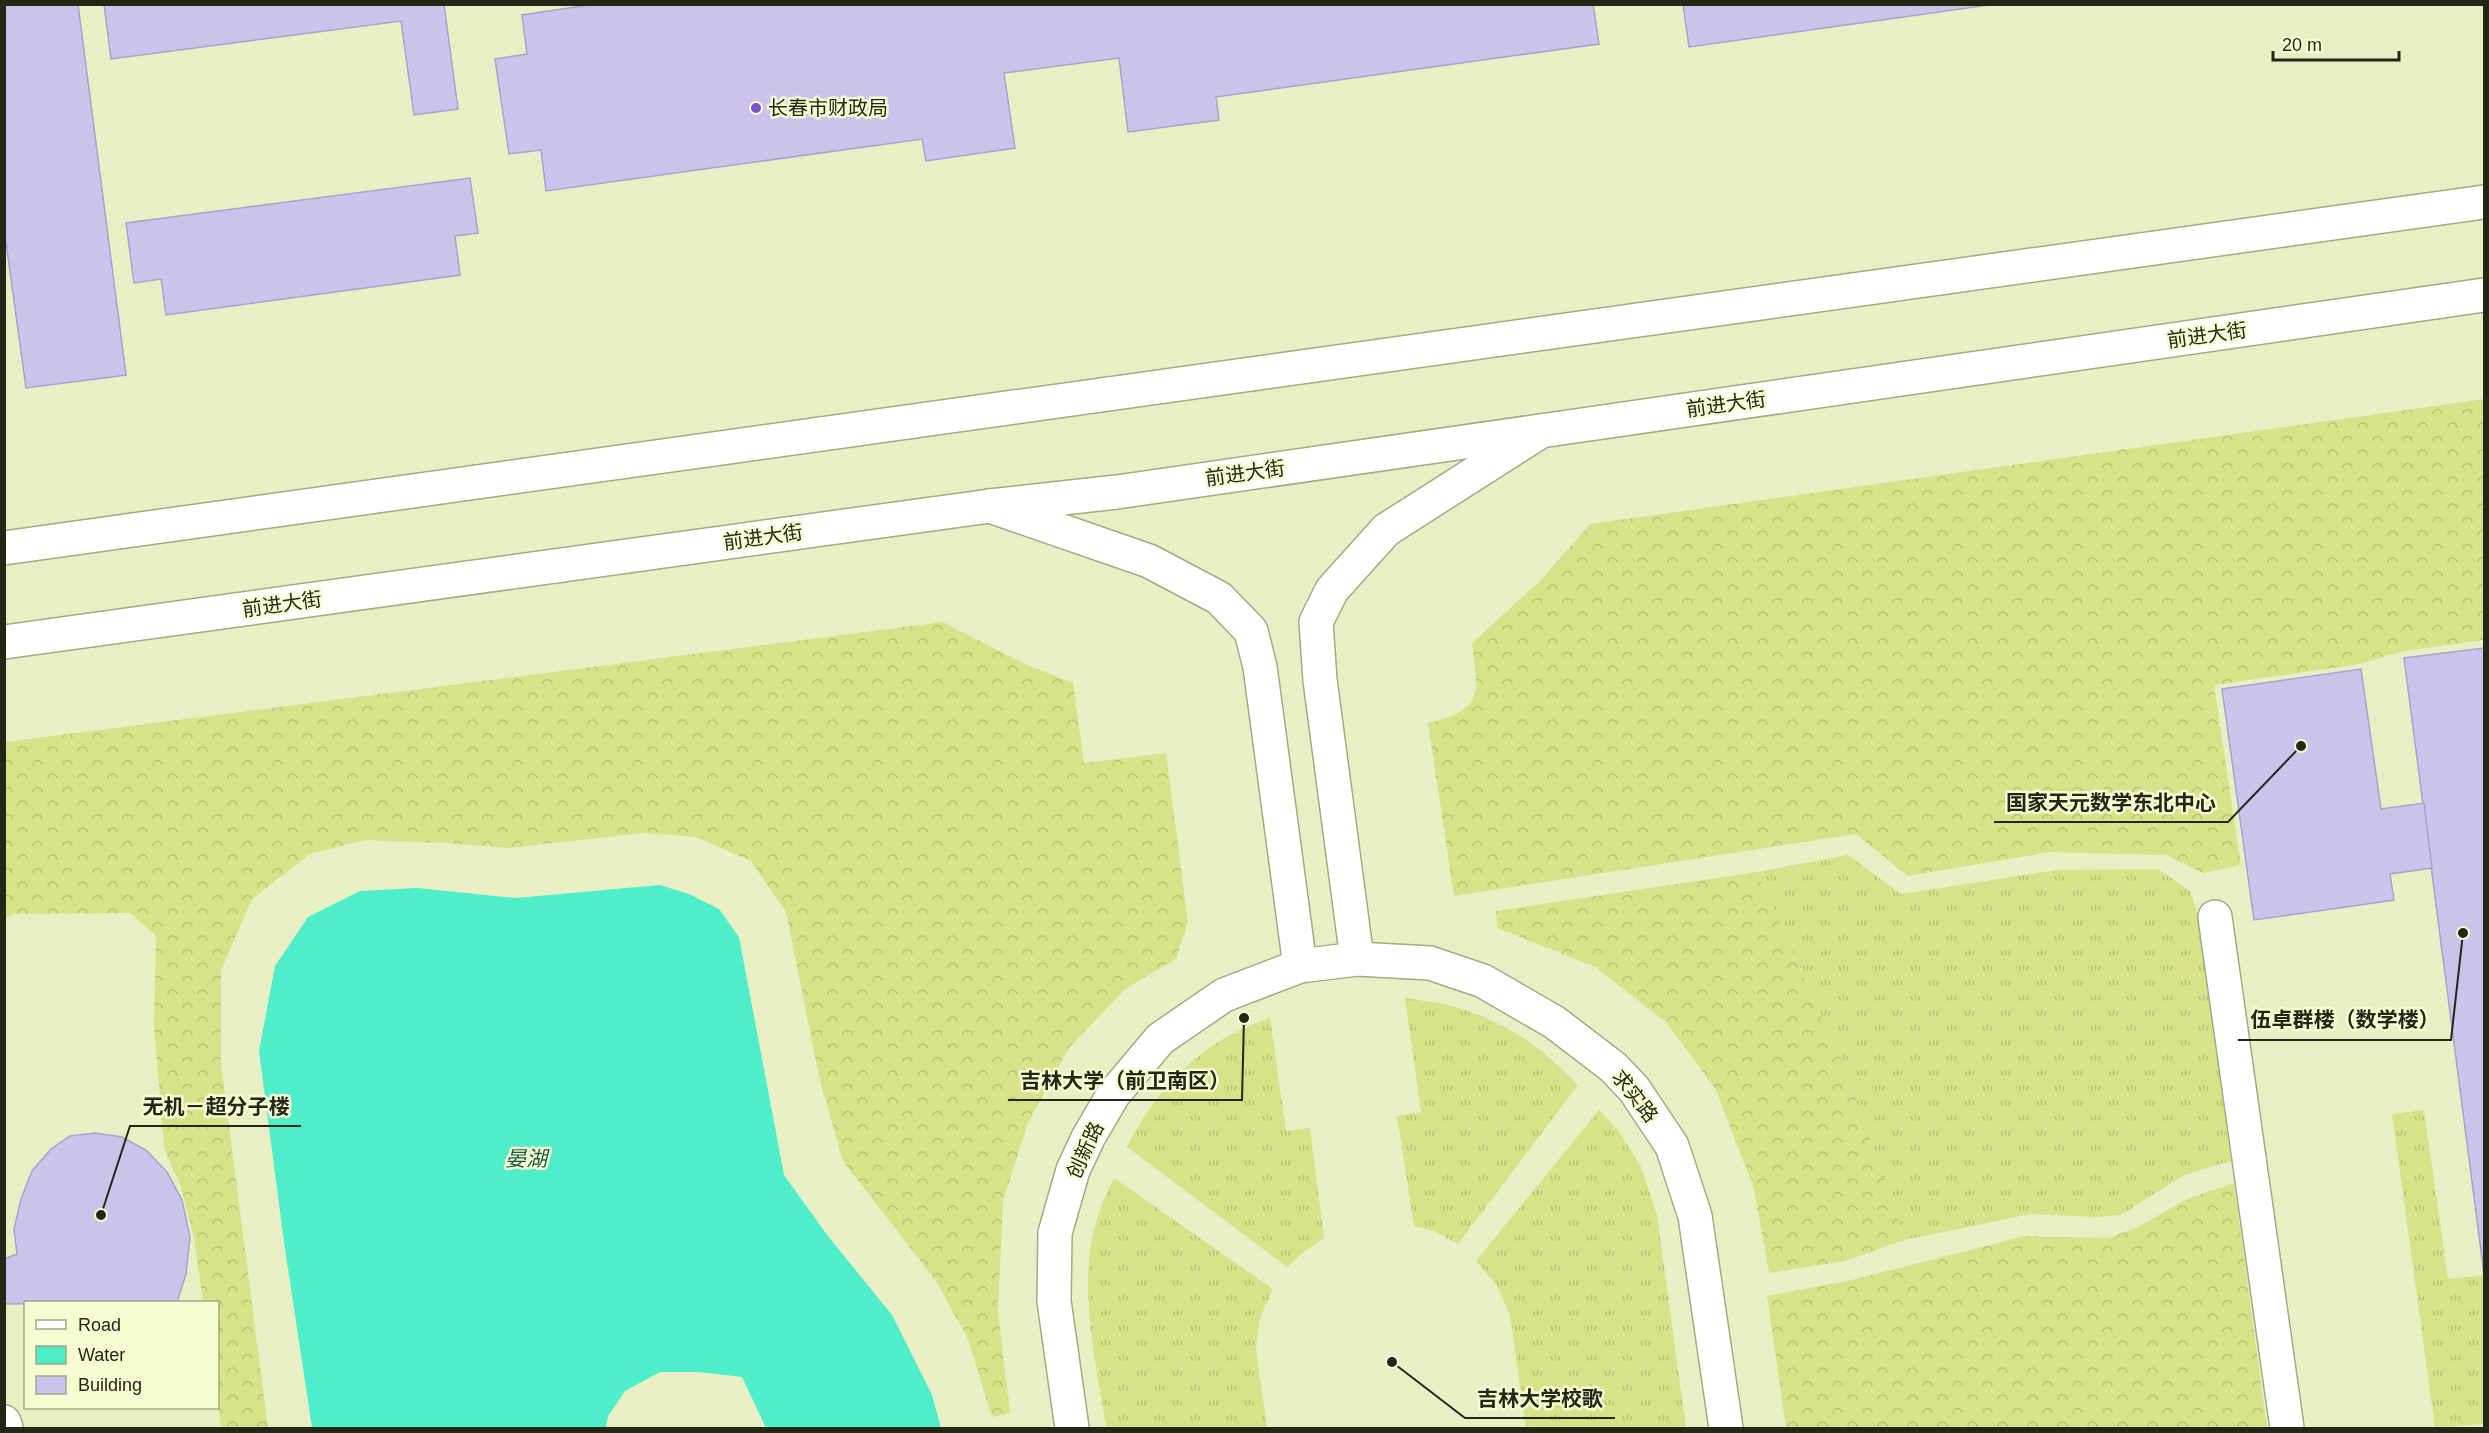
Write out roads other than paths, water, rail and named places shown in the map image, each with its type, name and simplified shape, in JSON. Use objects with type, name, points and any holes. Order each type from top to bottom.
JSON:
[{"type":"main road","points":[[4,548],[2484,202]]},
{"type":"main road","name":"前进大街","points":[[4,642],[990,506],[1117,492],[2484,295]]},
{"type":"main road","points":[[1329,962],[1316,622],[1332,590],[1386,530],[1540,431]]},
{"type":"main road","points":[[990,506],[1149,561],[1219,598],[1251,631],[1329,962]]},
{"type":"main road","points":[[2215,917],[2287,1428]]},
{"type":"main road","name":"创新路","points":[[1072,1428],[1054,1301],[1055,1233],[1073,1170],[1088,1138],[1113,1095],[1160,1039],[1224,995],[1329,962]]},
{"type":"main road","name":"求实路","points":[[1329,962],[1430,963],[1484,981],[1554,1022],[1613,1067],[1634,1089],[1672,1146],[1695,1216],[1726,1428]]},
{"type":"main road","points":[[4,1422],[6,1428]]},
{"type":"water","name":"晏湖","points":[[660,885],[689,894],[719,909],[739,937],[784,1175],[827,1235],[892,1315],[932,1395],[941,1428],[766,1428],[742,1377],[699,1372],[660,1372],[625,1391],[608,1416],[606,1428],[312,1428],[284,1242],[259,1051],[275,966],[308,917],[360,891],[417,888],[516,898]]},
{"type":"place","name":"长春市财政局","points":[[756,108]]},
{"type":"place","name":"国家天元数学东北中心","points":[[2301,746]]},
{"type":"place","name":"伍卓群楼（数学楼）","points":[[2463,933]]},
{"type":"place","name":"吉林大学（前卫南区）","points":[[1244,1018]]},
{"type":"place","name":"无机－超分子楼","points":[[101,1215]]},
{"type":"place","name":"吉林大学校歌","points":[[1392,1362]]}]
